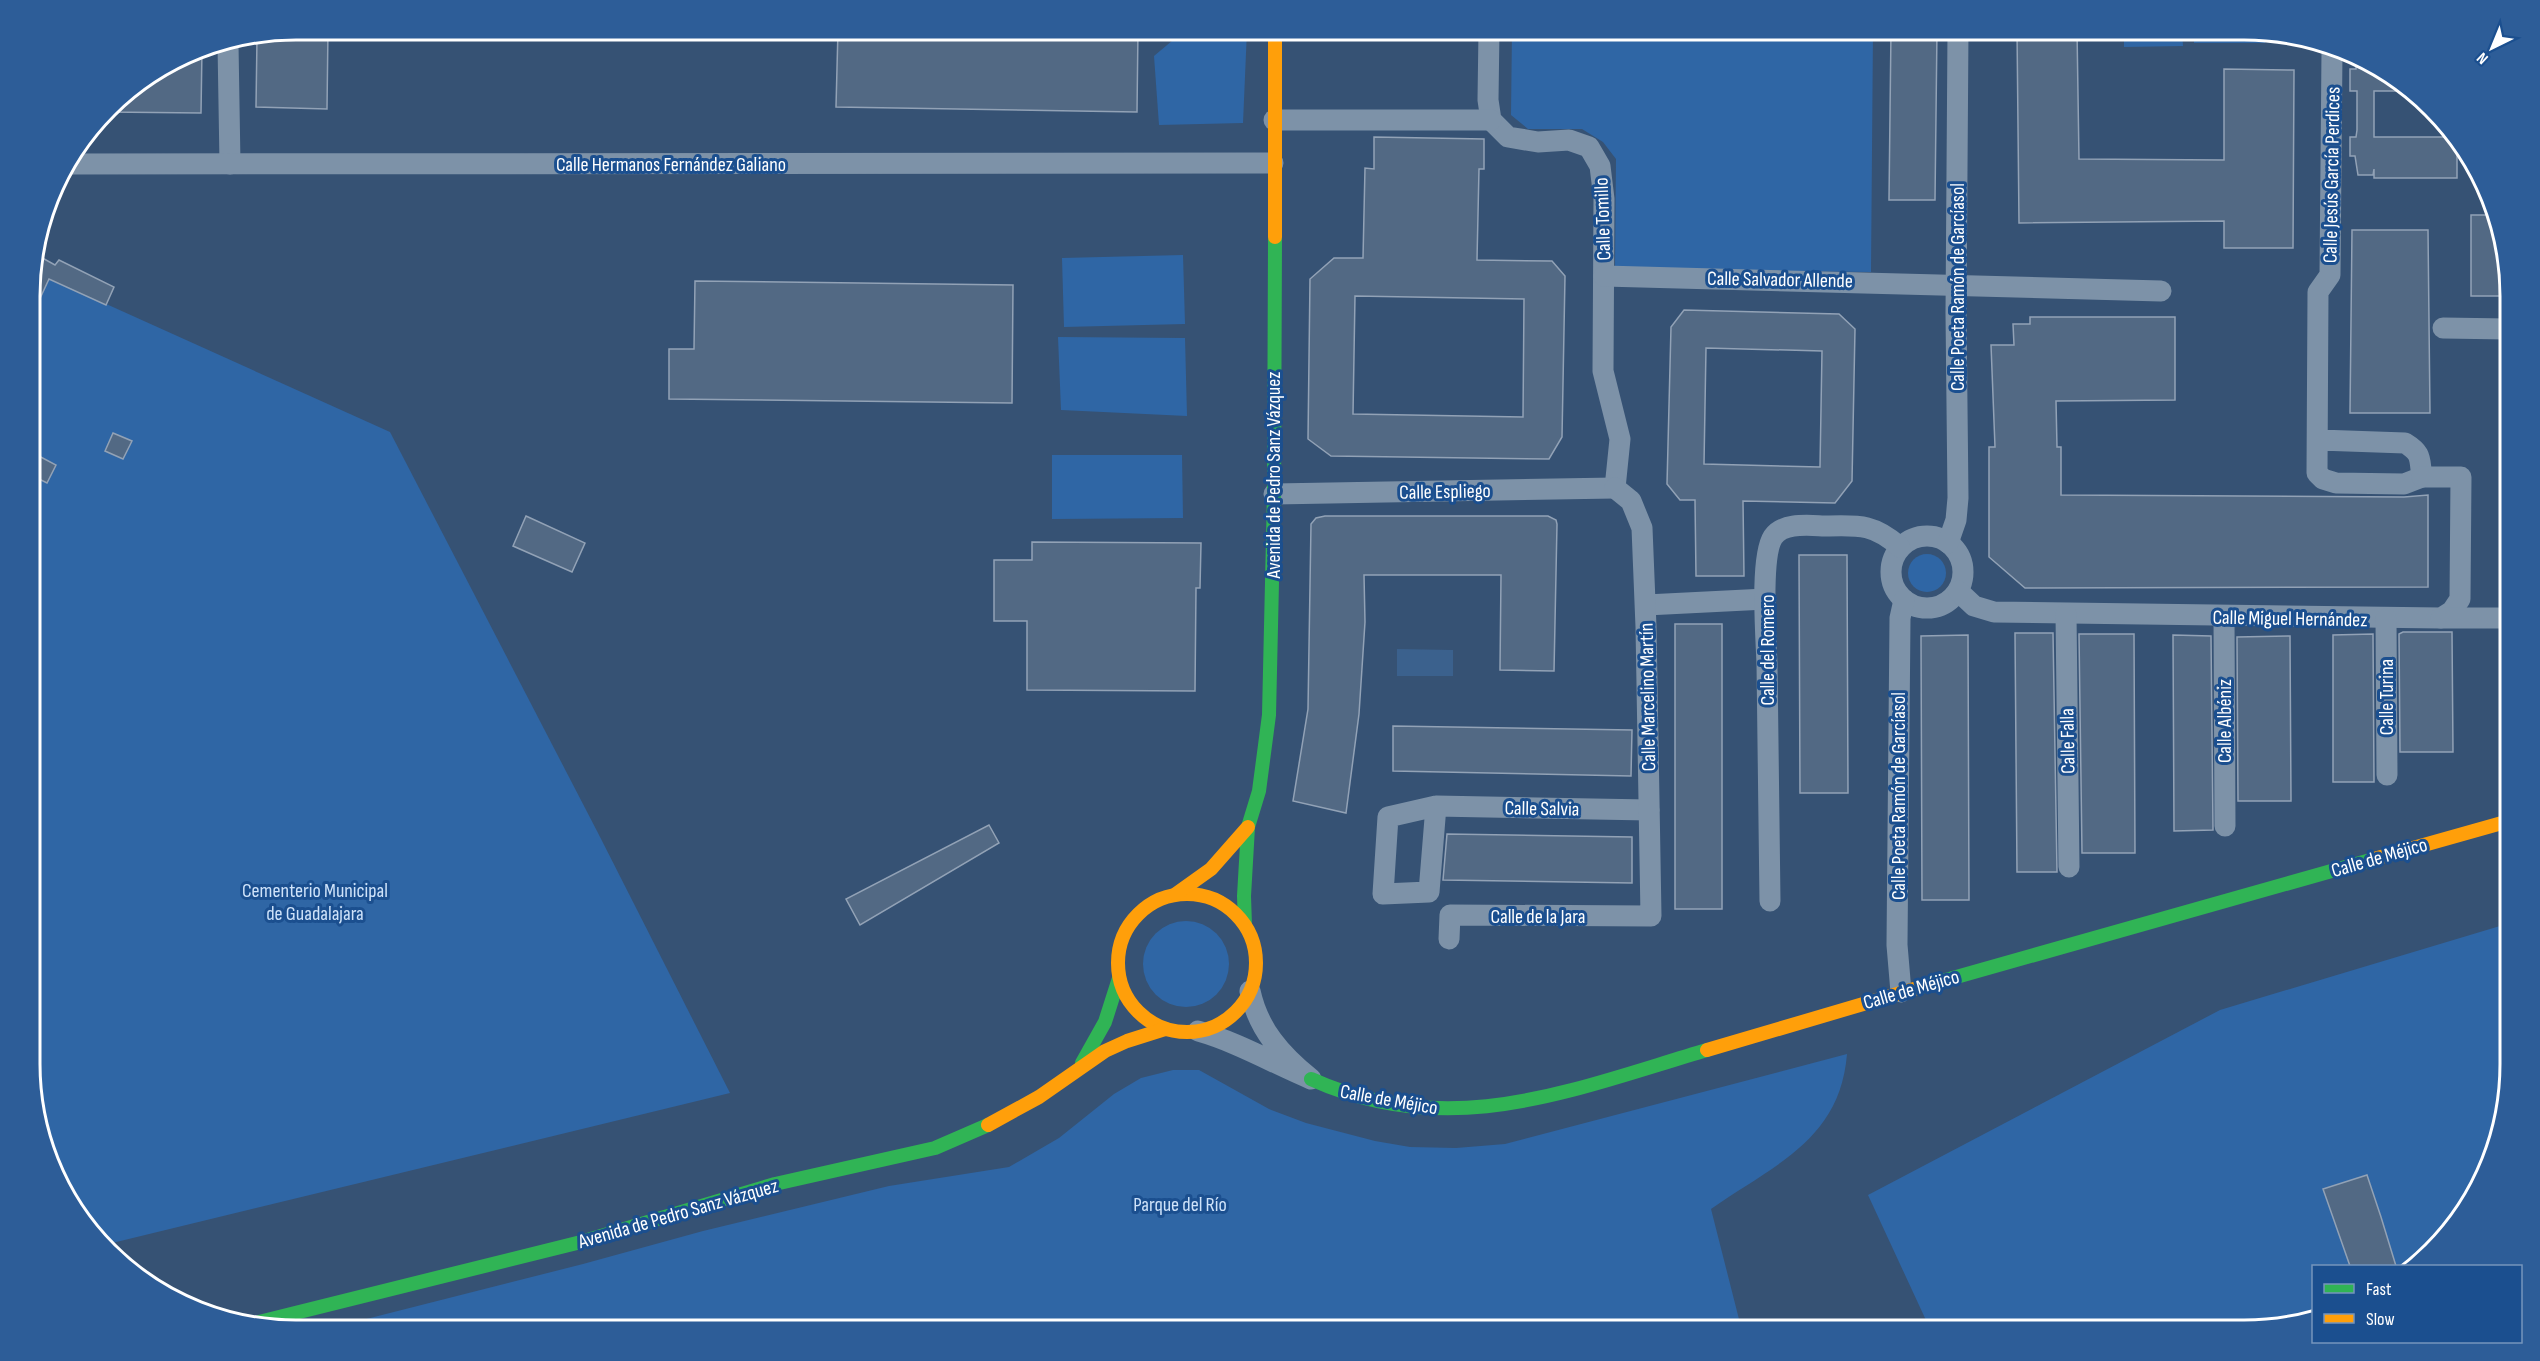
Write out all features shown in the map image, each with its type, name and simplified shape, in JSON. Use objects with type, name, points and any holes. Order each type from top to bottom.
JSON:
[{"type":"street","name":"Avenida de Pedro Sanz Vázquez","points":[[1245,925],[1244,896],[1248,827],[1259,791],[1269,715],[1274,494],[1275,40]]},
{"type":"street","points":[[1274,120],[1491,120],[1488,99],[1489,40]]},
{"type":"street","name":"Calle Poeta Ramón de Garcíasol","points":[[1948,543],[1956,520],[1958,498],[1956,283],[1958,40]]},
{"type":"street","points":[[228,50],[230,164]]},
{"type":"street","name":"Calle Jesús García Perdices","points":[[2332,56],[2330,275],[2318,292],[2319,440],[2317,473],[2322,479],[2336,483],[2404,484],[2422,477]]},
{"type":"street","name":"Calle Tomillo","points":[[1491,120],[1508,137],[1538,141],[1569,141],[1589,147],[1600,166],[1605,199],[1603,371],[1620,439],[1615,488]]},
{"type":"street","name":"Calle Hermanos Fernández Galiano","points":[[78,164],[1273,164]]},
{"type":"street","name":"Calle Salvador Allende","points":[[1604,276],[1956,283],[2161,291]]},
{"type":"street","points":[[2444,328],[2500,329]]},
{"type":"street","points":[[2319,440],[2405,443],[2415,449],[2420,456],[2422,477],[2461,477],[2460,599],[2452,611],[2441,618]]},
{"type":"street","name":"Calle Espliego","points":[[1274,494],[1615,488]]},
{"type":"street","name":"Calle Marcelino Martín","points":[[1615,488],[1631,501],[1642,528],[1646,605],[1651,916]]},
{"type":"street","name":"Calle del Romero","points":[[1770,902],[1766,599],[1769,545],[1777,532],[1792,526],[1860,525],[1873,528],[1889,536],[1900,547]]},
{"type":"street","points":[[1923,536],[1941,538],[1948,543],[1956,550],[1963,571],[1958,591],[1942,605],[1932,608],[1922,608],[1904,600],[1897,593],[1890,574],[1894,555],[1900,547],[1907,541],[1923,536]]},
{"type":"street","name":"Calle Miguel Hernández","points":[[1958,591],[1983,610],[2224,617],[2500,618]]},
{"type":"street","points":[[1646,605],[1766,599]]},
{"type":"street","name":"Calle Poeta Ramón de Garcíasol","points":[[1901,992],[1897,909],[1900,618],[1904,600]]},
{"type":"street","name":"Calle Falla","points":[[2066,614],[2069,867]]},
{"type":"street","name":"Calle Albéniz","points":[[2224,617],[2225,826]]},
{"type":"street","name":"Calle Turina","points":[[2386,619],[2387,775]]},
{"type":"street","name":"Calle Salvia","points":[[1436,806],[1648,810]]},
{"type":"street","name":"Calle de Méjico","points":[[1198,1031],[1228,1040],[1262,1059],[1356,1098],[1441,1110],[1502,1105],[1566,1091],[1901,992],[2500,824]]},
{"type":"street","name":"Avenida de Pedro Sanz Vázquez","points":[[1176,894],[1211,869],[1248,827]]},
{"type":"street","points":[[1192,893],[1222,903],[1245,925],[1253,940],[1256,957],[1255,975],[1242,1005],[1230,1017],[1215,1026],[1187,1032],[1166,1029],[1152,1023],[1131,1004],[1119,978],[1117,962],[1119,946],[1134,917],[1146,906],[1176,894],[1192,893]]},
{"type":"street","name":"Calle de la Jara","points":[[1449,939],[1449,915],[1651,916]]},
{"type":"street","name":"Avenida de Pedro Sanz Vázquez","points":[[1081,1066],[1095,1044],[1110,1012],[1119,978]]},
{"type":"street","name":"Calle de Méjico","points":[[1250,991],[1254,1007],[1272,1042],[1288,1061],[1311,1079]]},
{"type":"street","name":"Avenida de Pedro Sanz Vázquez","points":[[271,1319],[581,1242],[775,1184],[935,1148],[1021,1108],[1059,1084],[1081,1066],[1127,1041],[1166,1029]]},
{"type":"green space","points":[[1173,40],[1247,40],[1243,123],[1159,125],[1154,56]]},
{"type":"green space","points":[[1512,40],[1873,40],[1871,272],[1615,269],[1616,159],[1603,142],[1582,129],[1528,129],[1511,115]]},
{"type":"green space","points":[[2124,40],[2183,40],[2183,46],[2124,47]]},
{"type":"green space","points":[[2194,40],[2265,42],[2265,43],[2194,43]]},
{"type":"green space","points":[[1183,255],[1185,324],[1064,327],[1062,258]]},
{"type":"green space","name":"Cementerio Municipal de Guadalajara","points":[[42,275],[390,432],[730,1093],[112,1243],[93,1220],[75,1193],[54,1147],[45,1114],[40,1064]]},
{"type":"green space","points":[[1058,337],[1185,338],[1187,416],[1061,410]]},
{"type":"green space","points":[[1052,455],[1182,455],[1183,518],[1052,519]]},
{"type":"green space","points":[[1927,554],[1941,559],[1946,573],[1941,587],[1927,592],[1913,587],[1908,573],[1913,559]]},
{"type":"green space","points":[[1186,921],[1203,924],[1217,933],[1226,947],[1229,964],[1226,981],[1217,995],[1203,1004],[1186,1007],[1169,1004],[1155,995],[1146,981],[1143,964],[1146,947],[1155,933],[1169,924]]},
{"type":"green space","points":[[2500,926],[2500,1064],[2495,1114],[2486,1147],[2473,1178],[2447,1220],[2425,1246],[2403,1265],[2312,1265],[2312,1311],[2293,1316],[2244,1321],[1926,1321],[1868,1195],[2220,1010]]},
{"type":"green space","name":"Parque del Río","points":[[1847,1054],[1842,1084],[1832,1109],[1817,1130],[1800,1148],[1779,1164],[1711,1209],[1739,1321],[358,1321],[703,1231],[889,1186],[1009,1167],[1059,1138],[1114,1094],[1141,1078],[1173,1070],[1199,1070],[1269,1109],[1306,1123],[1375,1141],[1410,1147],[1456,1148],[1505,1144]]},
{"type":"shaded area","points":[[1397,649],[1453,650],[1453,676],[1397,676]]},
{"type":"building","points":[[328,40],[327,109],[256,107],[257,44]]},
{"type":"building","points":[[838,40],[1138,40],[1137,112],[836,107]]},
{"type":"building","points":[[1891,40],[1937,40],[1935,200],[1889,200]]},
{"type":"building","points":[[2017,40],[2077,40],[2079,159],[2224,160],[2224,69],[2294,70],[2293,248],[2224,248],[2224,221],[2019,223]]},
{"type":"building","points":[[202,59],[201,113],[118,112],[168,75]]},
{"type":"building","points":[[2356,67],[2396,91],[2374,91],[2374,137],[2444,137],[2457,156],[2457,178],[2374,178],[2374,169],[2373,175],[2358,175],[2355,156],[2350,156],[2350,137],[2356,137],[2357,130],[2357,91],[2350,91],[2350,69],[2356,69]]},
{"type":"building","points":[[1374,137],[1484,139],[1484,169],[1479,169],[1477,260],[1552,261],[1565,276],[1562,437],[1549,459],[1331,456],[1308,439],[1310,279],[1334,258],[1363,258],[1365,168],[1374,169]],"holes":[[[1355,296],[1524,299],[1523,417],[1353,414]]]},
{"type":"building","points":[[2471,215],[2486,215],[2495,247],[2500,296],[2471,296]]},
{"type":"building","points":[[2352,230],[2428,230],[2430,413],[2350,413]]},
{"type":"building","points":[[44,259],[55,265],[59,260],[114,287],[106,305],[49,279],[40,298]]},
{"type":"building","points":[[695,281],[1013,285],[1012,403],[669,399],[669,349],[694,349]]},
{"type":"building","points":[[1684,310],[1839,314],[1855,329],[1852,481],[1835,503],[1743,501],[1744,576],[1696,576],[1695,500],[1680,500],[1667,484],[1671,327]],"holes":[[[1706,348],[1822,351],[1820,467],[1704,464]]]},
{"type":"building","points":[[2030,317],[2175,317],[2175,400],[2056,401],[2057,447],[2061,447],[2061,495],[2404,497],[2428,495],[2428,587],[2025,588],[1989,557],[1989,447],[1995,447],[1991,345],[2014,345],[2013,324],[2030,324]]},
{"type":"building","points":[[113,433],[132,441],[123,459],[105,451]]},
{"type":"building","points":[[40,457],[56,465],[47,483],[40,480]]},
{"type":"building","points":[[526,516],[585,543],[572,572],[513,546]]},
{"type":"building","points":[[1325,516],[1548,516],[1556,520],[1557,524],[1554,671],[1500,670],[1501,575],[1364,575],[1365,622],[1359,714],[1346,813],[1293,801],[1308,709],[1311,524],[1316,518]]},
{"type":"building","points":[[1032,542],[1201,543],[1200,588],[1196,588],[1195,691],[1027,690],[1027,621],[994,621],[994,560],[1032,560]]},
{"type":"building","points":[[1799,555],[1847,555],[1848,793],[1800,793]]},
{"type":"building","points":[[1675,624],[1722,624],[1722,909],[1675,909]]},
{"type":"building","points":[[2403,632],[2452,632],[2453,752],[2400,752],[2399,634]]},
{"type":"building","points":[[2015,633],[2053,633],[2057,872],[2017,872]]},
{"type":"building","points":[[2079,634],[2134,634],[2135,853],[2082,853]]},
{"type":"building","points":[[2373,634],[2374,782],[2333,782],[2333,635]]},
{"type":"building","points":[[1968,635],[1969,900],[1922,900],[1921,636]]},
{"type":"building","points":[[2173,635],[2211,636],[2213,830],[2174,831]]},
{"type":"building","points":[[2290,636],[2291,801],[2238,801],[2237,637]]},
{"type":"building","points":[[1393,726],[1632,730],[1631,776],[1393,771]]},
{"type":"building","points":[[989,825],[999,843],[860,925],[846,899]]},
{"type":"building","points":[[1447,834],[1632,837],[1632,883],[1443,880]]},
{"type":"building","points":[[2367,1175],[2396,1265],[2350,1265],[2323,1189]]},
{"type":"traffic: fast","points":[[1245,925],[1244,896],[1248,827],[1259,791],[1269,715],[1274,494],[1275,237]]},
{"type":"traffic: fast","points":[[1921,987],[2374,859]]},
{"type":"traffic: fast","points":[[1082,1063],[1105,1022],[1119,978]]},
{"type":"traffic: fast","points":[[1311,1079],[1362,1097],[1412,1107],[1462,1108],[1510,1103],[1559,1093],[1707,1050]]},
{"type":"traffic: fast","points":[[271,1319],[581,1242],[775,1184],[935,1148],[988,1125]]},
{"type":"traffic: slow","points":[[1275,40],[1275,237]]},
{"type":"traffic: slow","points":[[2374,859],[2500,824]]},
{"type":"traffic: slow","points":[[1176,894],[1211,869],[1248,827]]},
{"type":"traffic: slow","points":[[1187,894],[1213,899],[1236,914],[1251,937],[1256,963],[1251,989],[1236,1012],[1213,1027],[1187,1032],[1161,1027],[1138,1012],[1123,989],[1118,963],[1123,937],[1138,914],[1161,899],[1187,894]]},
{"type":"traffic: slow","points":[[1707,1050],[1921,987]]},
{"type":"traffic: slow","points":[[988,1125],[1039,1097],[1105,1051],[1127,1041],[1165,1029]]}]
